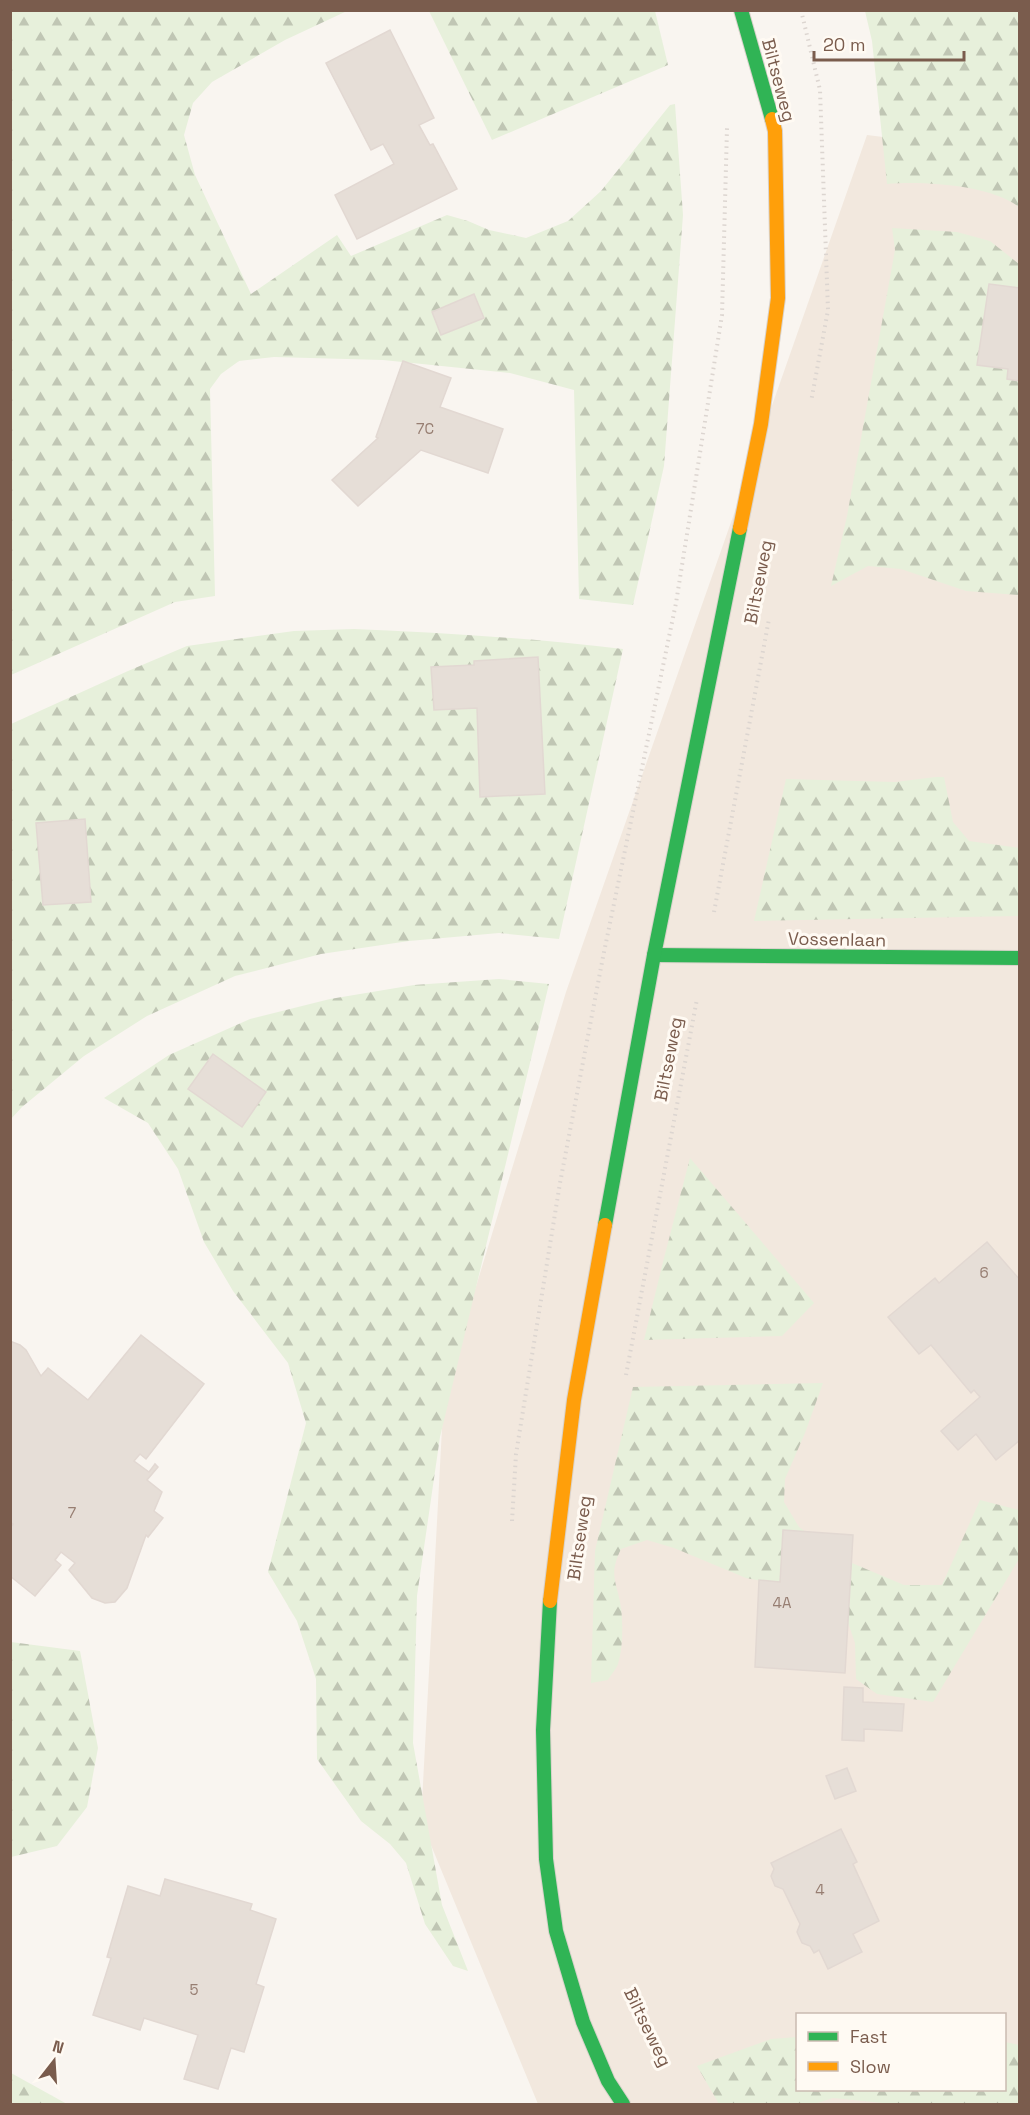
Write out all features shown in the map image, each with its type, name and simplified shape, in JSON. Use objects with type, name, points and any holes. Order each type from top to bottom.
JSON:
[{"type":"street","name":"Biltseweg","points":[[623,2104],[608,2081],[583,2022],[556,1931],[546,1859],[543,1730],[548,1634],[554,1557],[574,1400],[654,955],[761,424],[778,298],[775,131],[741,10]]},
{"type":"street","name":"Vossenlaan","points":[[654,955],[1020,958]]},
{"type":"path","name":"Biltseweg","points":[[801,10],[820,90],[828,310],[810,403]]},
{"type":"path","name":"Biltseweg","points":[[626,1376],[770,614]]},
{"type":"shaded area","points":[[867,135],[1019,154],[1019,2104],[538,2104],[421,1821],[444,1391],[566,992]]},
{"type":"green space","points":[[11,11],[347,11],[285,40],[212,82],[193,103],[184,135],[195,175],[251,294],[337,235],[351,256],[447,215],[489,230],[526,238],[568,221],[601,191],[670,105],[675,104],[683,215],[664,466],[633,605],[579,599],[574,390],[510,373],[383,360],[274,357],[239,361],[221,374],[210,389],[215,596],[175,602],[11,675]]},
{"type":"green space","points":[[429,11],[655,11],[668,65],[492,140]]},
{"type":"green space","points":[[865,11],[1019,11],[1019,207],[1007,200],[974,189],[937,184],[887,184],[872,41]]},
{"type":"green space","points":[[892,228],[957,232],[990,241],[1019,264],[1019,595],[966,591],[901,569],[868,566],[831,586],[847,516],[895,250]]},
{"type":"green space","points":[[354,629],[488,636],[623,649],[559,939],[499,933],[409,941],[321,954],[235,976],[147,1016],[84,1056],[22,1107],[11,1119],[11,724],[187,646],[294,631]]},
{"type":"green space","points":[[944,777],[953,822],[969,841],[1019,848],[1019,916],[754,921],[786,779],[895,782]]},
{"type":"green space","points":[[499,979],[549,984],[440,1437],[417,1596],[413,1743],[442,1905],[468,1971],[453,1966],[425,1924],[406,1863],[390,1844],[361,1821],[317,1759],[316,1679],[297,1621],[268,1572],[306,1423],[288,1363],[233,1291],[204,1242],[178,1169],[148,1123],[104,1098],[169,1055],[250,1019],[330,999],[414,985]]},
{"type":"green space","points":[[690,1158],[814,1303],[782,1336],[644,1340]]},
{"type":"green space","points":[[823,1383],[785,1479],[784,1502],[799,1527],[840,1558],[904,1585],[942,1585],[980,1500],[1019,1510],[1019,1559],[933,1702],[877,1694],[856,1679],[855,1643],[844,1611],[796,1588],[746,1578],[674,1548],[647,1540],[621,1549],[617,1558],[614,1572],[622,1621],[620,1658],[608,1680],[591,1683],[595,1551],[633,1387]]},
{"type":"green space","points":[[11,1642],[80,1651],[98,1748],[87,1807],[57,1846],[11,1857]]},
{"type":"green space","points":[[796,2037],[796,2091],[1006,2091],[1006,2042],[1019,2045],[1019,2104],[893,2104],[833,2098],[814,2104],[719,2104],[697,2066],[771,2039]]},
{"type":"green space","points":[[11,2073],[67,2104],[11,2104]]},
{"type":"building","points":[[390,30],[434,118],[419,125],[430,145],[433,144],[457,189],[357,239],[335,195],[394,164],[383,144],[371,150],[326,63]]},
{"type":"building","points":[[989,284],[1020,288],[1020,381],[1007,379],[1008,369],[977,365]]},
{"type":"building","points":[[474,294],[484,318],[441,335],[432,312]]},
{"type":"building","points":[[403,361],[451,378],[440,407],[503,429],[488,473],[421,450],[358,506],[332,480],[378,438],[376,437]]},
{"type":"building","points":[[538,657],[545,794],[480,797],[477,708],[434,710],[431,667],[474,665],[474,661]]},
{"type":"building","points":[[85,819],[91,902],[43,905],[36,823]]},
{"type":"building","points":[[213,1054],[266,1092],[242,1127],[188,1089]]},
{"type":"building","points":[[987,1242],[1020,1280],[1020,1440],[996,1460],[976,1434],[958,1450],[941,1431],[980,1397],[974,1390],[971,1393],[931,1345],[919,1354],[888,1317],[935,1278],[939,1283]]},
{"type":"building","points":[[141,1335],[204,1384],[146,1459],[140,1454],[134,1461],[149,1472],[155,1464],[158,1467],[147,1480],[162,1492],[154,1511],[163,1518],[148,1537],[146,1535],[127,1588],[115,1602],[105,1603],[92,1598],[69,1570],[75,1563],[61,1552],[55,1560],[61,1565],[35,1596],[10,1576],[10,1528],[13,1524],[10,1522],[10,1341],[26,1350],[41,1376],[48,1368],[88,1400]]},
{"type":"building","points":[[783,1530],[853,1535],[845,1673],[755,1667],[759,1580],[780,1582]]},
{"type":"building","points":[[844,1687],[863,1688],[863,1702],[904,1704],[902,1731],[864,1729],[864,1741],[842,1740]]},
{"type":"building","points":[[847,1768],[856,1791],[835,1799],[826,1776]]},
{"type":"building","points":[[841,1829],[857,1862],[853,1864],[879,1921],[853,1934],[862,1952],[828,1969],[819,1950],[814,1953],[810,1946],[802,1943],[797,1932],[800,1924],[783,1889],[775,1886],[771,1876],[774,1869],[771,1863]]},
{"type":"building","points":[[165,1879],[252,1904],[250,1910],[276,1919],[256,1984],[264,1987],[244,2052],[231,2048],[218,2089],[184,2079],[198,2035],[144,2018],[140,2030],[93,2015],[111,1958],[107,1957],[128,1886],[160,1896]]},
{"type":"traffic: fast","points":[[741,10],[772,119]]},
{"type":"traffic: fast","points":[[605,1225],[654,955],[740,528]]},
{"type":"traffic: fast","points":[[654,955],[1020,958]]},
{"type":"traffic: fast","points":[[550,1601],[543,1730],[546,1859],[556,1931],[583,2022],[608,2081],[623,2104]]},
{"type":"traffic: slow","points":[[740,528],[761,424],[778,298],[775,131],[772,119]]},
{"type":"traffic: slow","points":[[550,1601],[574,1400],[605,1225]]}]
